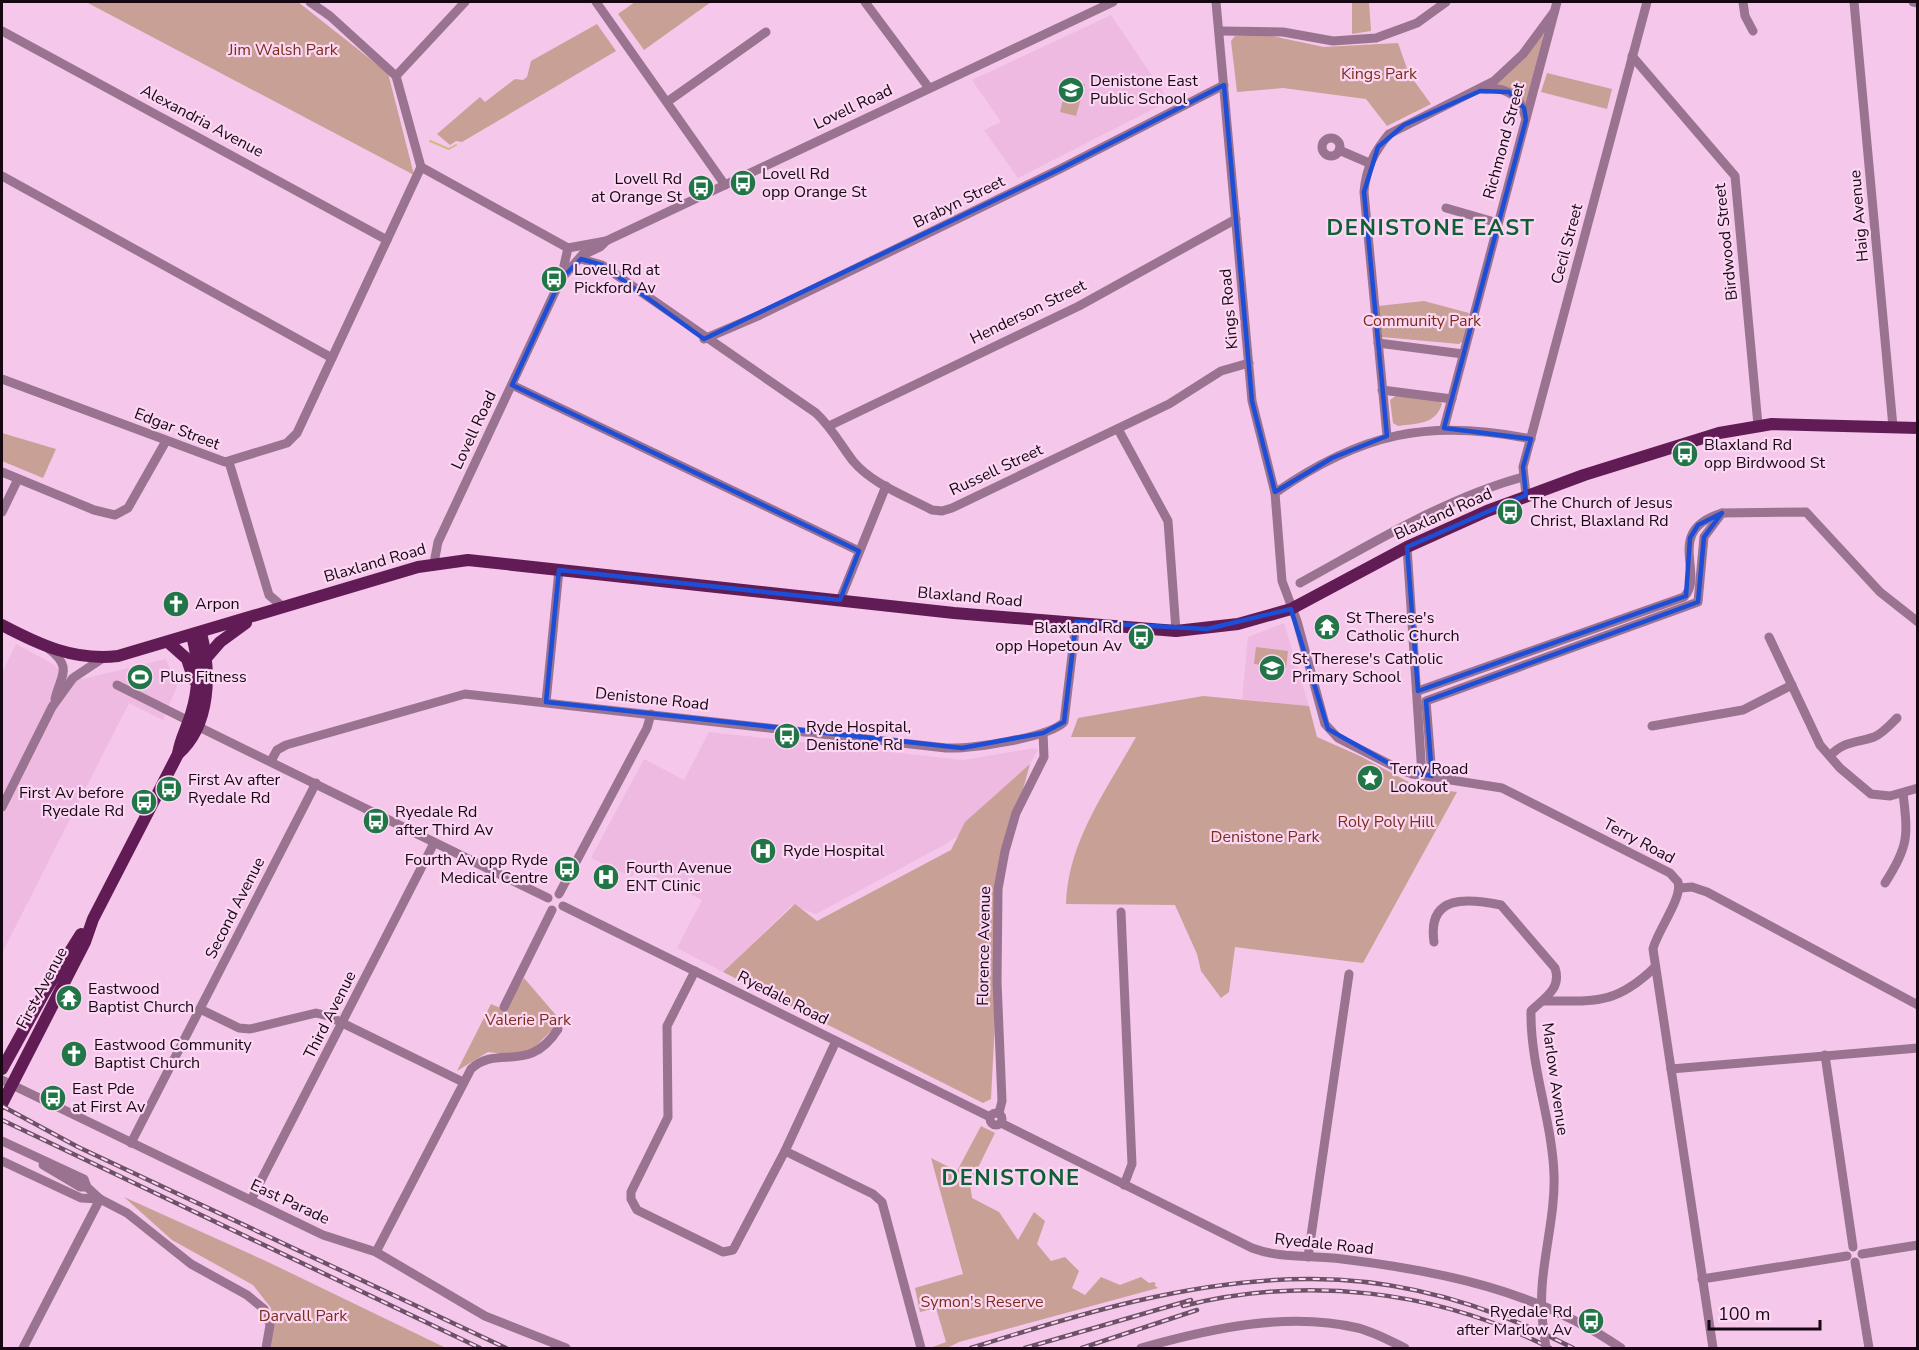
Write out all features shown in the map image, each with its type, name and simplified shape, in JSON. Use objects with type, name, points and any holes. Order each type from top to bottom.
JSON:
[{"type":"main road","name":"Blaxland Road","points":[[2,625],[48,648],[73,656],[103,658],[135,653],[434,563],[468,560],[840,600],[1076,622],[1176,630],[1238,624],[1292,609],[1407,547],[1526,495],[1719,434],[1758,425],[1917,428]]},
{"type":"main road","points":[[207,657],[220,642],[258,615]]},
{"type":"main road","name":"First Avenue","points":[[2,1069],[44,993],[93,919],[178,754],[180,742],[193,724],[206,693],[207,657],[196,634]]},
{"type":"main road","name":"First Avenue","points":[[193,724],[196,634]]},
{"type":"main road","points":[[168,643],[187,659],[196,684]]},
{"type":"main road","name":"First Avenue","points":[[3,1101],[6,1082],[85,942],[93,919]]},
{"type":"street","points":[[229,462],[292,440],[421,167],[396,76],[330,16],[310,2]]},
{"type":"street","points":[[396,76],[465,2]]},
{"type":"street","points":[[596,2],[725,185]]},
{"type":"street","points":[[865,2],[929,88]]},
{"type":"street","name":"Lovell Road","points":[[561,279],[580,256],[603,244],[1113,2]]},
{"type":"street","name":"Kings Road","points":[[1216,2],[1254,413],[1275,492],[1282,581],[1292,609]]},
{"type":"street","points":[[1220,31],[1283,32],[1333,41],[1376,38],[1417,23],[1446,2]]},
{"type":"street","name":"Richmond Street","points":[[1444,428],[1557,2]]},
{"type":"street","name":"Cecil Street","points":[[1526,495],[1523,477],[1531,439],[1647,2]]},
{"type":"street","points":[[1743,2],[1744,16],[1753,31]]},
{"type":"street","name":"Haig Avenue","points":[[1854,2],[1893,427]]},
{"type":"street","points":[[1913,2],[1917,3]]},
{"type":"street","points":[[1388,436],[1364,192],[1370,163],[1389,134],[1479,91],[1508,69],[1523,54],[1554,12]]},
{"type":"street","name":"Alexandria Avenue","points":[[2,31],[387,240]]},
{"type":"street","points":[[667,102],[766,32]]},
{"type":"street","name":"Birdwood Street","points":[[1632,57],[1735,176],[1758,425]]},
{"type":"street","name":"Brabyn Street","points":[[704,339],[760,315],[995,201],[1224,85]]},
{"type":"street","points":[[1479,91],[1500,88],[1509,92],[1524,108],[1526,120]]},
{"type":"street","points":[[1339,150],[1370,163]]},
{"type":"street","points":[[421,167],[567,252],[569,260],[580,256],[573,245],[567,252]]},
{"type":"street","points":[[2,176],[332,358]]},
{"type":"street","points":[[1446,208],[1498,223]]},
{"type":"street","name":"Henderson Street","points":[[830,426],[1079,306],[1236,219]]},
{"type":"street","points":[[602,265],[597,254],[603,244]]},
{"type":"street","name":"Lovell Road","points":[[434,563],[438,542],[561,279],[567,252]]},
{"type":"street","name":"Russell Street","points":[[580,256],[602,265],[704,339],[816,413],[830,426],[853,461],[886,486],[932,510],[942,511],[1118,429],[1169,404],[1221,370],[1249,363]]},
{"type":"street","points":[[1378,343],[1464,354]]},
{"type":"street","name":"Edgar Street","points":[[2,380],[229,462],[269,595],[283,607]]},
{"type":"street","points":[[512,385],[859,551]]},
{"type":"street","points":[[1382,390],[1452,399]]},
{"type":"street","points":[[1275,492],[1332,458],[1388,436],[1444,428],[1489,430],[1531,439]]},
{"type":"street","points":[[1118,429],[1168,521],[1176,630]]},
{"type":"street","points":[[2,472],[104,514],[115,515],[128,508],[166,441]]},
{"type":"street","name":"Blaxland Road","points":[[1300,583],[1402,527],[1475,494],[1523,477]]},
{"type":"street","points":[[2,512],[18,479]]},
{"type":"street","points":[[840,600],[886,486]]},
{"type":"street","points":[[1418,691],[1684,597],[1690,588],[1690,538],[1698,525],[1709,517],[1722,513],[1806,512],[1880,592],[1917,622]]},
{"type":"street","points":[[1427,775],[1426,701],[1698,602],[1704,537],[1722,513]]},
{"type":"street","points":[[1407,547],[1427,775]]},
{"type":"street","points":[[546,702],[560,570]]},
{"type":"street","name":"Terry Road","points":[[1292,609],[1328,729],[1346,743],[1394,767],[1502,788],[1670,873],[1680,888],[1655,938],[1653,949],[1713,1348]]},
{"type":"street","points":[[1043,733],[1059,727],[1066,717],[1076,622]]},
{"type":"street","points":[[1769,637],[1820,745],[1830,756],[1871,794],[1890,796],[1917,788]]},
{"type":"street","points":[[48,648],[62,661],[64,666],[52,707]]},
{"type":"street","points":[[2,807],[52,707],[73,678],[103,658]]},
{"type":"street","points":[[117,685],[548,898]]},
{"type":"street","points":[[1652,726],[1743,710],[1792,685]]},
{"type":"street","name":"Denistone Road","points":[[271,761],[277,750],[286,745],[457,695],[546,702],[946,748],[962,748],[1043,733]]},
{"type":"street","points":[[559,894],[647,728],[651,714]]},
{"type":"street","points":[[1830,756],[1838,748],[1856,740],[1876,737],[1897,718]]},
{"type":"street","name":"Florence Avenue","points":[[996,1118],[1002,1101],[997,982],[998,889],[1005,851],[1017,813],[1044,757],[1043,733]]},
{"type":"street","name":"Second Avenue","points":[[131,1143],[316,783]]},
{"type":"street","points":[[1886,883],[1903,856],[1907,825],[1903,793]]},
{"type":"street","name":"Third Avenue","points":[[251,1200],[434,843]]},
{"type":"street","points":[[1680,888],[1692,887],[1707,892],[1917,1005]]},
{"type":"street","points":[[554,893],[559,894],[564,900],[563,906],[552,910],[547,903],[548,898],[554,893]]},
{"type":"street","name":"Marlow Avenue","points":[[1434,942],[1432,931],[1436,916],[1448,903],[1463,899],[1501,905],[1555,968],[1558,976],[1544,1001],[1531,1011],[1535,1060],[1554,1174],[1540,1303],[1546,1348]]},
{"type":"street","name":"Ryedale Road","points":[[563,906],[996,1118],[1252,1248],[1282,1256],[1341,1259],[1471,1281],[1540,1303],[1562,1313],[1621,1348]]},
{"type":"street","points":[[504,1007],[552,910]]},
{"type":"street","points":[[1121,912],[1132,1164],[1124,1185]]},
{"type":"street","points":[[1544,1001],[1596,1001],[1622,994],[1655,967]]},
{"type":"street","points":[[695,971],[667,1026],[668,1117],[631,1192],[631,1199],[637,1210],[689,1237],[723,1252],[733,1250],[785,1151],[836,1041]]},
{"type":"street","points":[[1308,1257],[1349,974]]},
{"type":"street","points":[[200,1009],[239,1028],[250,1029],[316,1013],[343,1022],[463,1082]]},
{"type":"street","points":[[376,1252],[471,1069],[483,1060],[527,1056],[538,1049],[558,1029]]},
{"type":"street","points":[[1671,1069],[1917,1048]]},
{"type":"street","points":[[1825,1055],[1853,1247]]},
{"type":"street","name":"East Parade","points":[[6,1082],[323,1235],[376,1252],[485,1316],[566,1348]]},
{"type":"street","points":[[2,1141],[80,1187],[87,1187],[100,1199],[133,1217],[191,1264],[259,1304],[270,1325],[266,1348]]},
{"type":"street","points":[[785,1151],[873,1194],[882,1202],[921,1348]]},
{"type":"street","points":[[2,1161],[81,1198],[100,1199]]},
{"type":"street","points":[[22,1348],[100,1199]]},
{"type":"street","points":[[1862,1254],[1917,1245]]},
{"type":"street","points":[[1853,1247],[1859,1248],[1862,1254],[1860,1260],[1855,1262],[1850,1261],[1847,1256],[1848,1250],[1853,1247]]},
{"type":"street","points":[[1702,1279],[1847,1256]]},
{"type":"street","points":[[1855,1262],[1869,1348]]},
{"type":"street","points":[[1543,1324],[1562,1313]]},
{"type":"street","points":[[1141,1348],[1241,1325],[1328,1323],[1360,1329],[1405,1348]]},
{"type":"highlighted area","points":[[1224,85],[1252,401],[1275,492],[1332,458],[1387,436],[1364,192],[1378,147],[1404,125],[1480,91],[1509,92],[1524,108],[1526,120],[1444,428],[1531,439],[1523,467],[1526,495],[1407,547],[1418,691],[1686,596],[1690,538],[1698,525],[1722,513],[1704,537],[1698,602],[1426,701],[1432,776],[1397,768],[1328,729],[1291,609],[1207,629],[1076,622],[1064,722],[1043,733],[962,748],[546,702],[559,570],[840,600],[859,551],[512,385],[561,279],[581,259],[602,265],[704,339],[1060,169]]},
{"type":"shaded area","name":"Denistone East Public School","points":[[1111,15],[1169,101],[1018,178],[984,130],[1001,122],[972,80]]},
{"type":"shaded area","name":"St Therese's Catholic Primary School","points":[[1284,623],[1309,706],[1242,699],[1248,637]]},
{"type":"shaded area","points":[[16,644],[53,664],[64,674],[83,679],[166,659],[177,686],[163,720],[129,703],[2,953],[2,673]]},
{"type":"shaded area","name":"Ryde Hospital","points":[[709,732],[963,760],[1035,748],[1038,750],[1006,804],[944,845],[816,914],[792,905],[723,972],[677,948],[702,900],[637,868],[632,877],[591,858],[644,759],[684,780]]},
{"type":"green space","name":"Jim Walsh Park","points":[[86,2],[298,2],[388,73],[414,175]]},
{"type":"green space","points":[[635,2],[711,2],[644,50],[618,14]]},
{"type":"green space","points":[[1352,2],[1369,2],[1371,31],[1352,34]]},
{"type":"green space","points":[[597,24],[616,51],[462,142],[456,141],[450,145],[437,134],[480,97],[485,102],[515,79],[523,80],[527,77],[531,61]]},
{"type":"green space","points":[[1544,30],[1542,41],[1525,106],[1490,86]]},
{"type":"green space","name":"Kings Park","points":[[1235,36],[1272,36],[1324,47],[1398,43],[1409,74],[1431,104],[1387,126],[1366,99],[1283,88],[1237,92],[1231,41]]},
{"type":"green space","points":[[1547,73],[1612,89],[1607,109],[1541,92]]},
{"type":"green space","points":[[1068,79],[1085,84],[1076,116],[1060,112]]},
{"type":"green space","name":"Community Park","points":[[1424,301],[1469,313],[1463,341],[1459,344],[1382,337],[1378,306]]},
{"type":"green space","points":[[1397,395],[1438,399],[1442,404],[1435,416],[1425,422],[1398,426],[1393,423],[1390,400]]},
{"type":"green space","points":[[2,433],[56,449],[43,478],[2,461]]},
{"type":"green space","points":[[1256,647],[1288,651],[1286,668],[1254,664]]},
{"type":"green space","name":"Denistone Park","points":[[1203,696],[1309,706],[1317,737],[1360,756],[1418,787],[1457,792],[1363,963],[1235,947],[1229,992],[1221,998],[1201,971],[1197,954],[1175,905],[1066,904],[1068,881],[1081,838],[1090,817],[1136,737],[1071,737],[1078,718]]},
{"type":"green space","points":[[1030,764],[997,883],[997,982],[991,1099],[983,1103],[723,972],[795,904],[817,921],[951,850],[965,822]]},
{"type":"green space","name":"Valerie Park","points":[[524,978],[561,1021],[530,1052],[515,1055],[488,1052],[457,1071],[491,1004],[505,1010]]},
{"type":"green space","name":"Symon's Reserve","points":[[981,1126],[995,1133],[970,1184],[972,1198],[999,1212],[1018,1240],[1034,1212],[1045,1221],[1037,1244],[1051,1261],[1065,1257],[1079,1271],[1072,1288],[1085,1295],[1101,1277],[1120,1285],[1141,1277],[1149,1283],[1154,1282],[1158,1288],[959,1342],[947,1348],[930,1348],[946,1342],[936,1308],[920,1312],[915,1288],[963,1274],[931,1158],[957,1171]]},
{"type":"green space","name":"Darvall Park","points":[[124,1197],[268,1262],[446,1348],[270,1348],[271,1308],[253,1285],[172,1240]]},
{"type":"waterway","points":[[430,141],[449,149],[456,145]]},
{"type":"railway","points":[[2,1106],[78,1147],[506,1348]]},
{"type":"railway","points":[[2,1120],[480,1348]]},
{"type":"railway","points":[[971,1348],[1095,1311],[1180,1292],[1222,1285],[1308,1279],[1378,1283],[1445,1297],[1510,1319],[1573,1348]]},
{"type":"railway","points":[[1183,1306],[1276,1291],[1323,1290],[1370,1294],[1417,1301],[1462,1313],[1507,1328],[1550,1348]]},
{"type":"railway","points":[[1025,1348],[1191,1300]]},
{"type":"railway","points":[[1082,1348],[1197,1310]]},
{"type":"place","name":"Denistone East Public School","points":[[1071,90]]},
{"type":"place","name":"Lovell Rd opp Orange St","points":[[743,183]]},
{"type":"place","name":"Lovell Rd at Orange St","points":[[701,188]]},
{"type":"place","name":"Lovell Rd at Pickford Av","points":[[554,279]]},
{"type":"place","name":"Blaxland Rd opp Birdwood St","points":[[1685,454]]},
{"type":"place","name":"The Church of Jesus Christ, Blaxland Rd","points":[[1510,512]]},
{"type":"place","name":"Arpon","points":[[176,604]]},
{"type":"place","name":"St Therese's Catholic Church","points":[[1327,627]]},
{"type":"place","name":"Blaxland Rd opp Hopetoun Av","points":[[1141,637]]},
{"type":"place","name":"St Therese's Catholic Primary School","points":[[1272,668]]},
{"type":"place","name":"Plus Fitness","points":[[140,677]]},
{"type":"place","name":"Ryde Hospital, Denistone Rd","points":[[787,736]]},
{"type":"place","name":"Terry Road Lookout","points":[[1370,778]]},
{"type":"place","name":"First Av after Ryedale Rd","points":[[169,789]]},
{"type":"place","name":"First Av before Ryedale Rd","points":[[144,802]]},
{"type":"place","name":"Ryedale Rd after Third Av","points":[[376,821]]},
{"type":"place","name":"Ryde Hospital","points":[[763,851]]},
{"type":"place","name":"Fourth Av opp Ryde Medical Centre","points":[[567,869]]},
{"type":"place","name":"Fourth Avenue ENT Clinic","points":[[606,877]]},
{"type":"place","name":"Eastwood Baptist Church","points":[[69,998]]},
{"type":"place","name":"Eastwood Community Baptist Church","points":[[74,1054]]},
{"type":"place","name":"East Pde at First Av","points":[[53,1098]]},
{"type":"place","name":"Ryedale Rd after Marlow Av","points":[[1591,1321]]},
{"type":"district","name":"DENISTONE EAST","points":[[1431,228]]},
{"type":"district","name":"DENISTONE","points":[[1011,1178]]},
{"type":"park label","name":"Roly Poly Hill","points":[[1386,822]]}]
